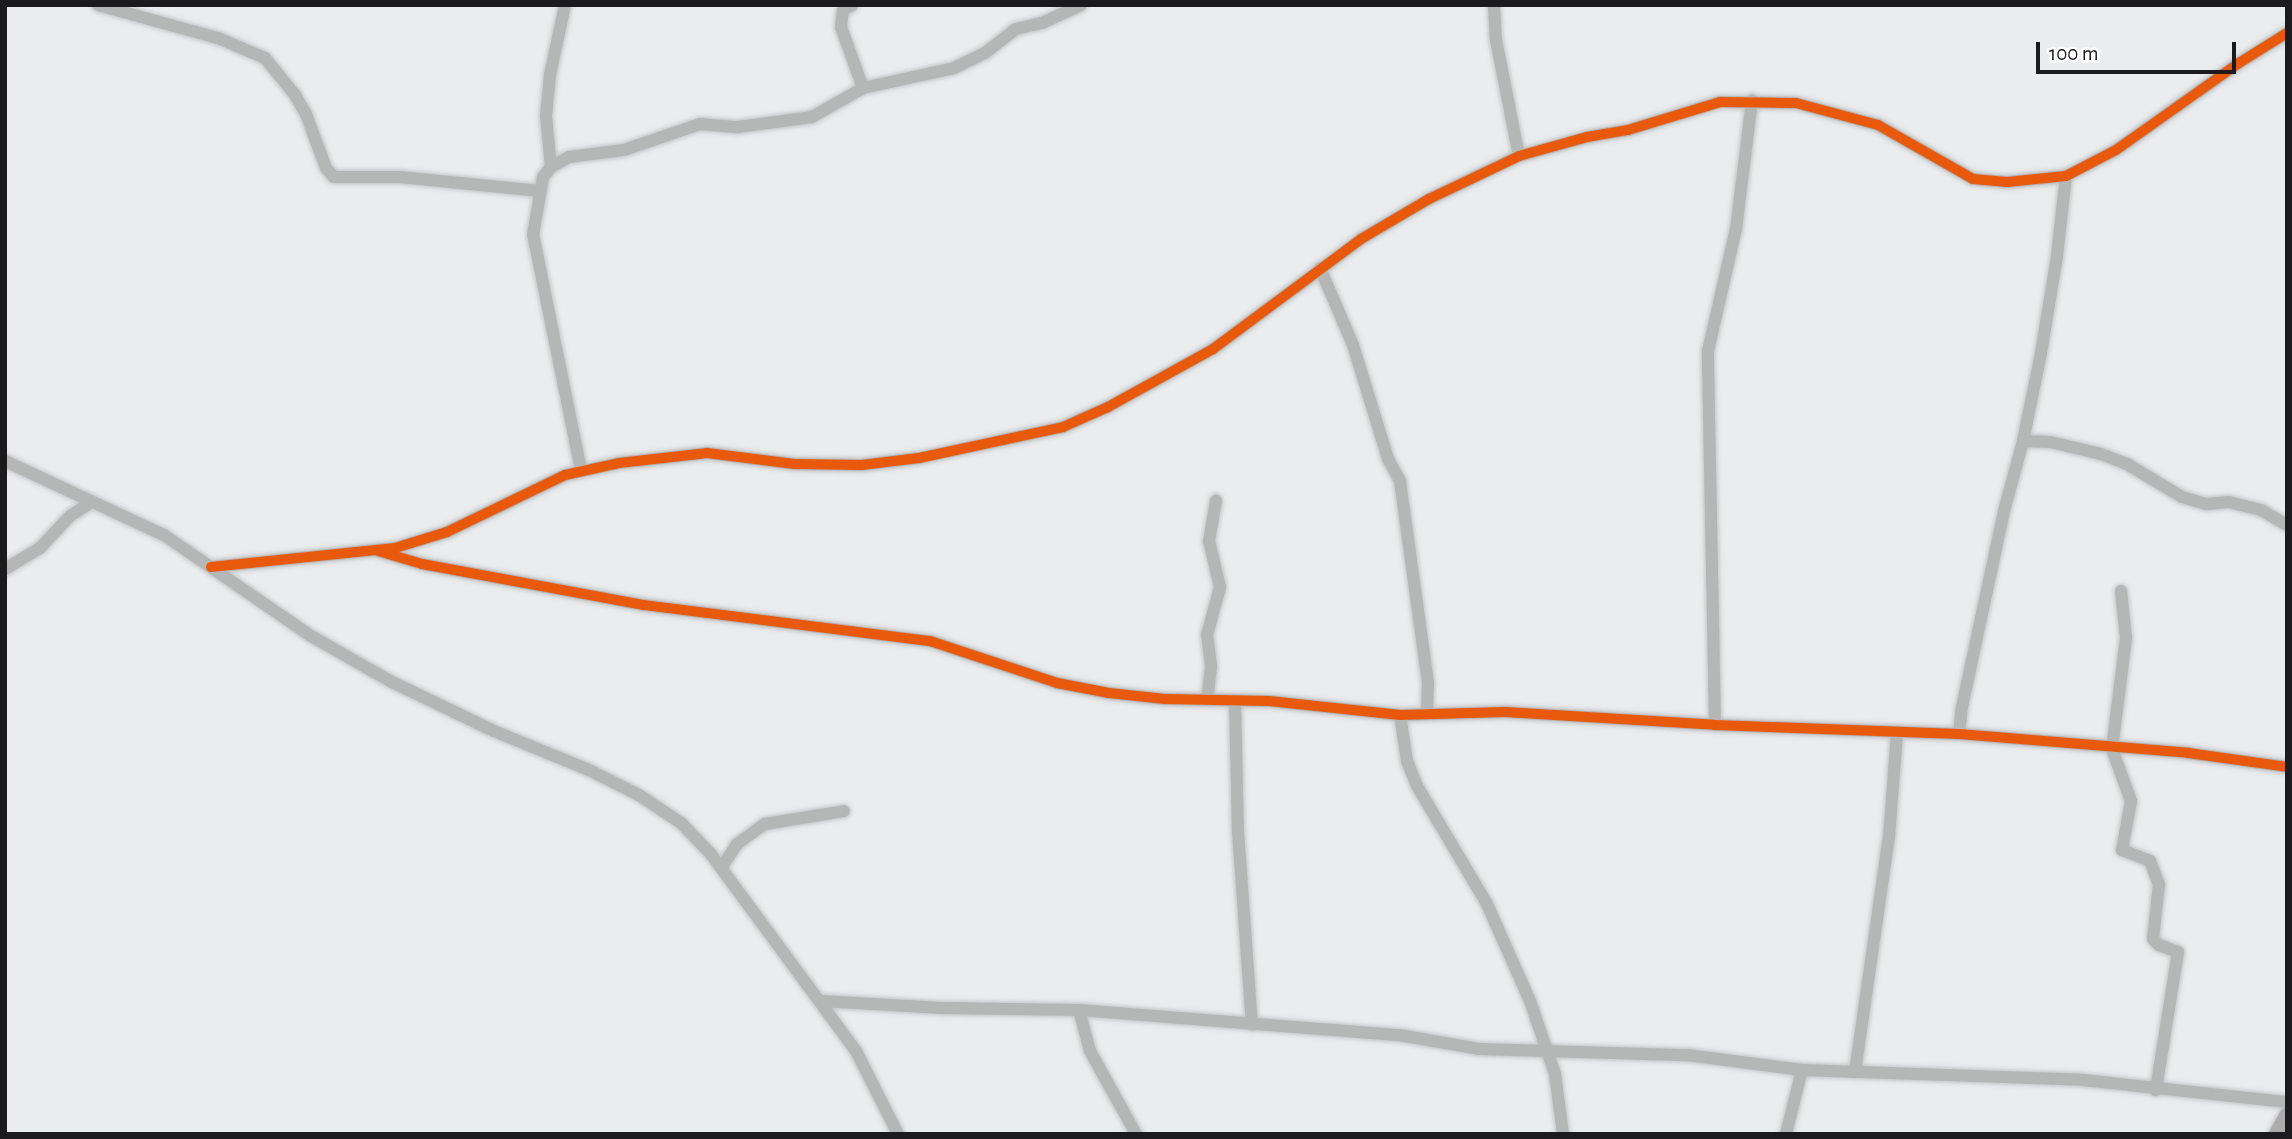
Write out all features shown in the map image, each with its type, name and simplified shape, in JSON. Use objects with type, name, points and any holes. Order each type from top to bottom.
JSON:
[{"type":"main road","points":[[2277,1134],[2287,1116]]},
{"type":"street","points":[[98,5],[218,37],[265,58],[295,95],[306,114],[326,168],[334,177],[400,177],[540,191]]},
{"type":"street","points":[[551,167],[545,116],[550,75],[565,5]]},
{"type":"street","points":[[852,5],[843,10],[841,27],[863,88]]},
{"type":"street","points":[[581,470],[533,235],[543,177],[551,167],[569,157],[624,150],[700,124],[738,127],[812,117],[863,88],[954,68],[985,53],[1016,29],[1042,23],[1081,5]]},
{"type":"street","points":[[1494,5],[1496,40],[1519,156]]},
{"type":"street","points":[[211,567],[375,550],[447,532],[533,489],[581,470],[620,463],[707,453],[794,464],[862,465],[919,458],[1063,427],[1108,407],[1213,349],[1320,268],[1394,218],[1519,156],[1587,137],[1628,130],[1720,102],[1752,100],[1796,103],[1878,125],[1973,179],[2007,181],[2066,176],[2116,150],[2287,33]]},
{"type":"street","points":[[1715,726],[1708,351],[1736,229],[1752,100]]},
{"type":"street","points":[[1959,734],[1962,707],[2004,512],[2024,441],[2055,268],[2066,176]]},
{"type":"street","points":[[1320,268],[1353,345],[1388,459],[1400,481],[1428,682],[1427,712]]},
{"type":"street","points":[[2024,441],[2050,442],[2101,454],[2127,464],[2182,497],[2207,504],[2229,502],[2261,510],[2287,525]]},
{"type":"street","points":[[5,461],[90,503],[164,535],[312,636],[392,682],[639,795],[681,823],[722,868],[856,1051],[898,1134]]},
{"type":"street","points":[[1207,700],[1212,666],[1208,635],[1220,587],[1209,541],[1216,501]]},
{"type":"street","points":[[5,569],[40,548],[70,516],[90,503]]},
{"type":"street","points":[[375,550],[422,564],[644,605],[930,641],[1057,683],[1109,693],[1269,701],[1400,715],[1427,712],[1504,712],[1715,726],[1959,734],[2112,749],[2188,753],[2287,767]]},
{"type":"street","points":[[2121,591],[2126,638],[2112,749],[2132,801],[2122,849],[2150,861],[2159,884],[2154,939],[2159,945],[2179,952],[2156,1090]]},
{"type":"street","points":[[1235,701],[1237,831],[1252,1024]]},
{"type":"street","points":[[1400,715],[1407,761],[1417,786],[1504,939],[1549,1052],[1563,1134]]},
{"type":"street","points":[[1855,1072],[1889,837],[1897,732]]},
{"type":"street","points":[[722,868],[737,844],[752,830],[765,824],[844,811]]},
{"type":"street","points":[[821,1001],[942,1008],[1079,1010],[1399,1035],[1479,1049],[1687,1055],[1802,1070],[2083,1080],[2156,1090],[2287,1102]]},
{"type":"street","points":[[1079,1010],[1090,1051],[1136,1134]]},
{"type":"street","points":[[1786,1134],[1802,1070]]},
{"type":"cycle path","points":[[211,567],[395,548],[447,532],[565,475],[619,463],[707,453],[794,464],[862,465],[919,458],[1063,427],[1108,407],[1213,349],[1361,239],[1429,199],[1519,156],[1587,137],[1628,130],[1720,102],[1796,103],[1878,125],[1973,179],[2007,182],[2066,176],[2116,150],[2239,63],[2287,33]]},
{"type":"cycle path","points":[[378,551],[422,564],[644,605],[930,641],[1057,683],[1109,693],[1165,699],[1269,701],[1400,715],[1505,712],[1715,725],[1959,734],[2188,753],[2287,767]]}]
